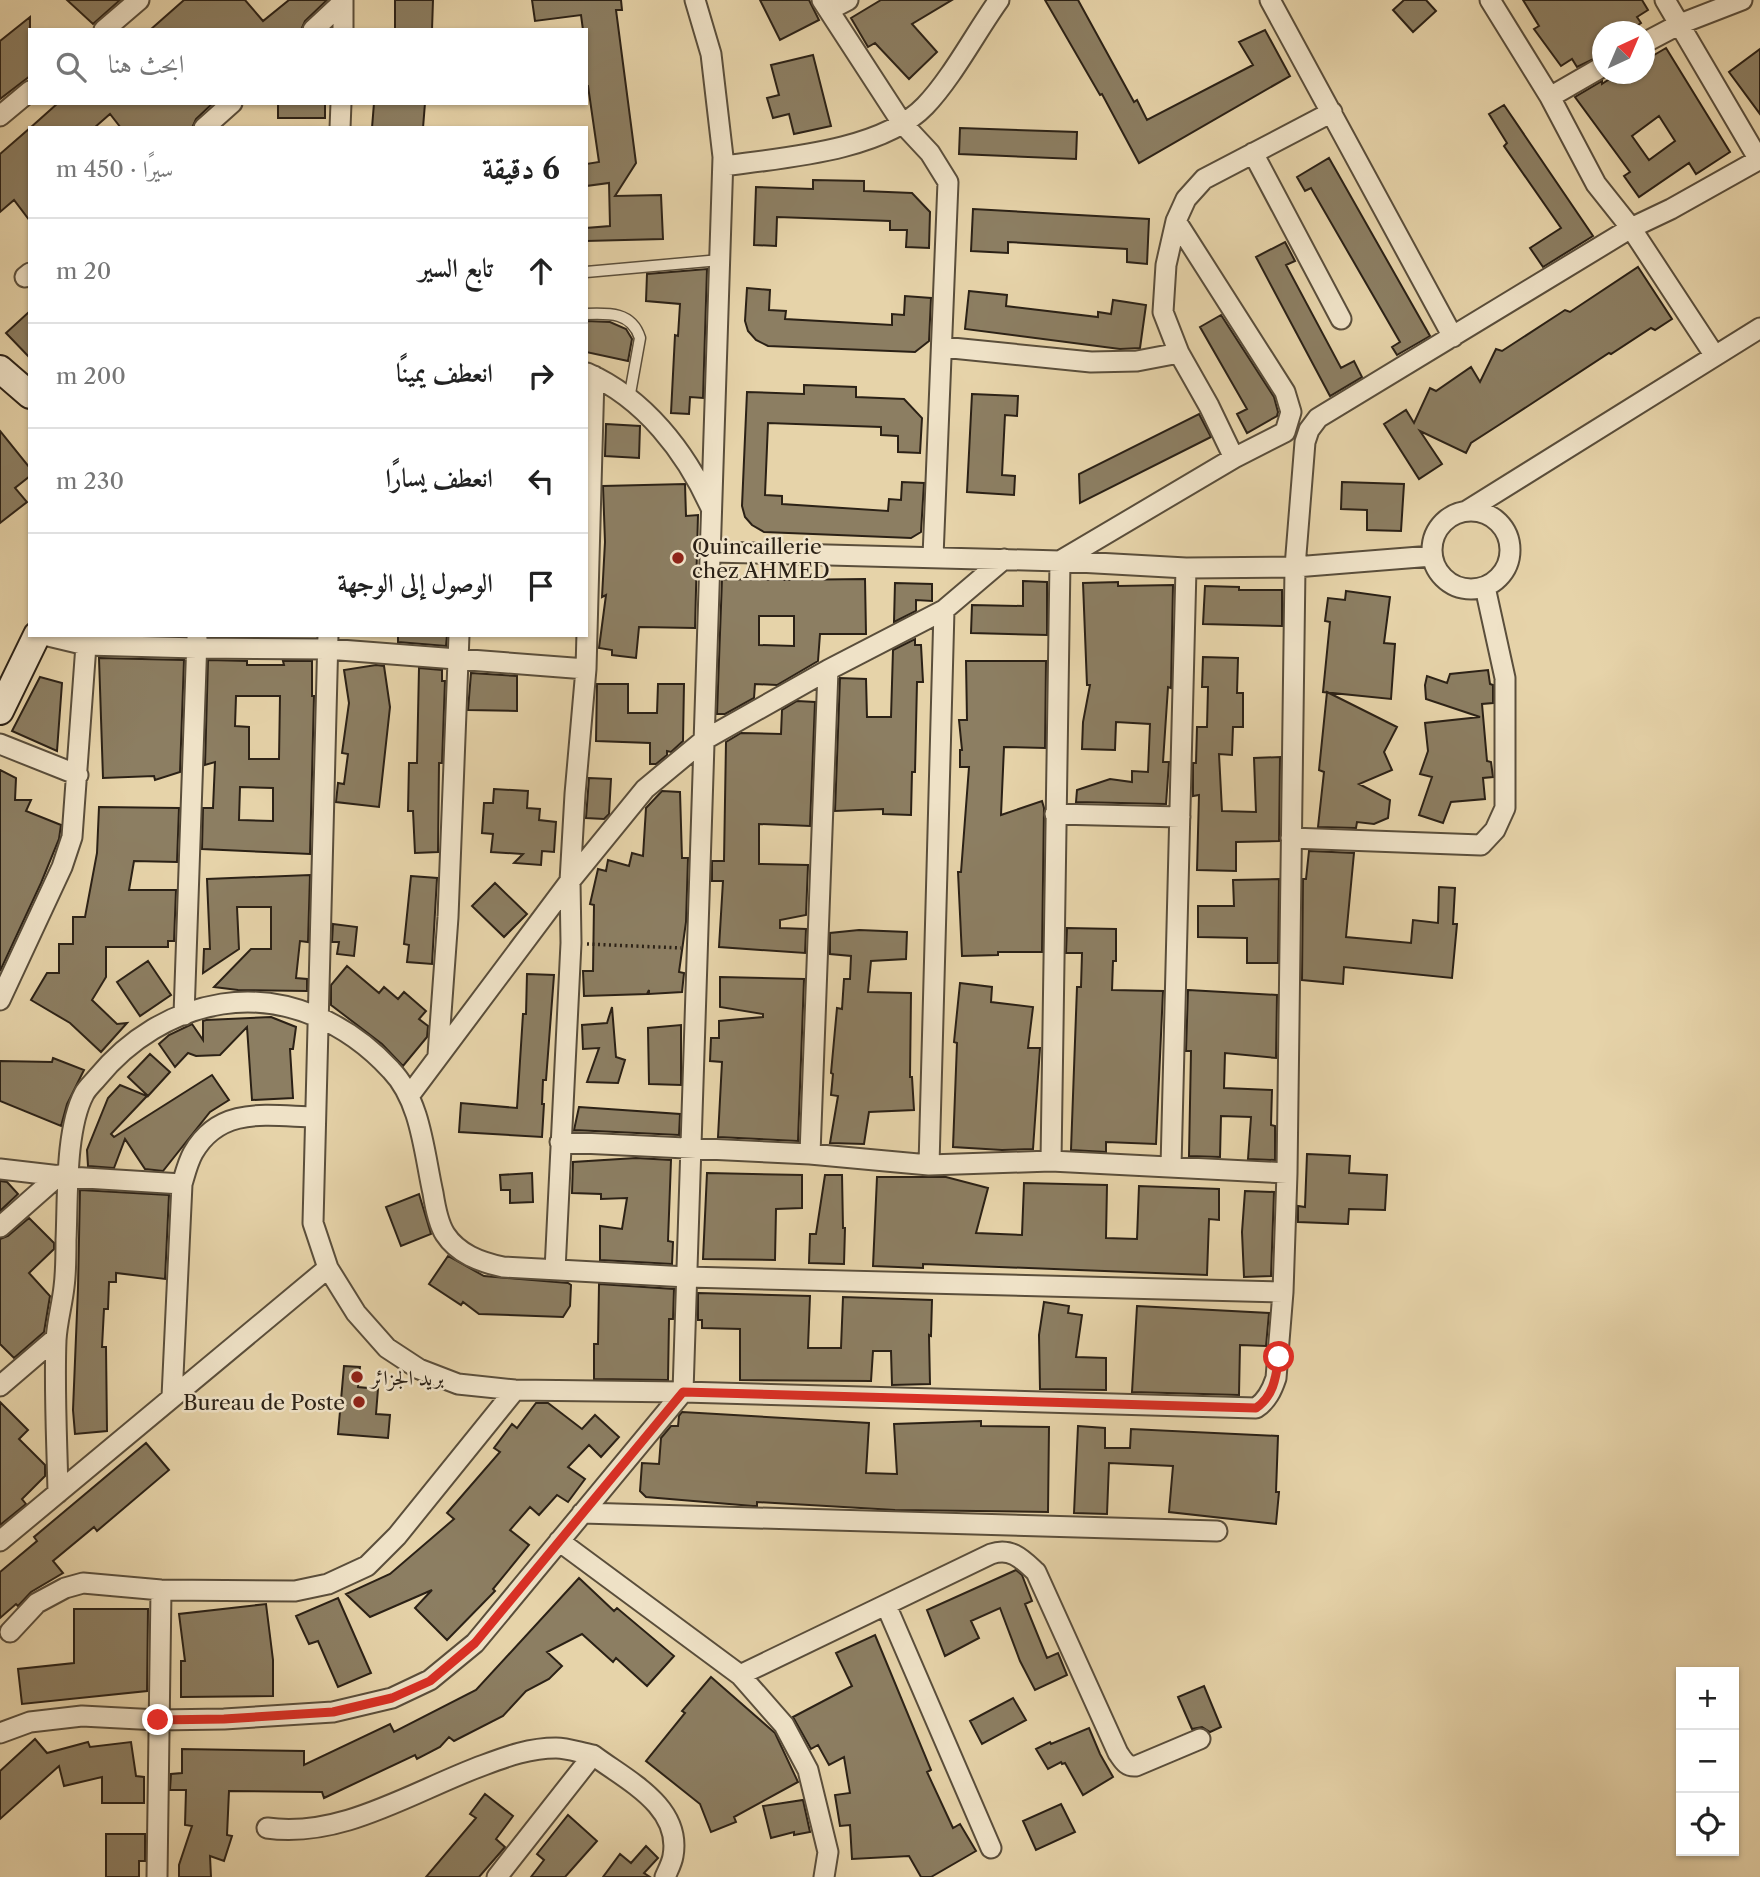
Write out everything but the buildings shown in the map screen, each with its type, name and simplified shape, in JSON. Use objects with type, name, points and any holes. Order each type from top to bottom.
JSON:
[{"type":"main road","points":[[0,369],[28,393]]},
{"type":"main road","points":[[0,712],[36,637]]},
{"type":"street","points":[[106,28],[139,0]]},
{"type":"street","points":[[0,1733],[30,1722],[82,1716],[158,1720],[224,1719],[333,1712],[392,1698],[430,1681],[475,1643],[683,1392],[723,166],[711,54],[695,0]]},
{"type":"street","points":[[848,0],[826,5],[902,123],[930,153],[948,182],[933,558]]},
{"type":"street","points":[[723,166],[866,140],[902,123],[926,105],[999,0]]},
{"type":"street","points":[[1269,0],[1453,337]]},
{"type":"street","points":[[1490,0],[1550,96],[1596,184],[1631,228],[1716,356]]},
{"type":"street","points":[[328,642],[313,1223],[328,1268],[356,1313],[387,1348],[419,1369],[458,1384],[515,1390],[1256,1408],[1266,1399],[1276,1378],[1283,1292],[1287,1173],[1294,567],[1305,442],[1309,430],[1318,418],[1631,228],[1671,209],[1759,159],[1665,0]]},
{"type":"street","points":[[1655,37],[1680,24],[1742,0]]},
{"type":"street","points":[[315,28],[343,1]]},
{"type":"street","points":[[343,1],[343,28]]},
{"type":"street","points":[[1550,96],[1592,73]]},
{"type":"street","points":[[0,116],[28,93]]},
{"type":"street","points":[[210,125],[230,105]]},
{"type":"street","points":[[340,126],[341,105]]},
{"type":"street","points":[[1234,458],[1179,353],[1163,312],[1166,265],[1176,221],[1186,199],[1204,178],[1332,112]]},
{"type":"street","points":[[1253,153],[1341,319]]},
{"type":"street","points":[[1060,561],[1234,458],[1285,432],[1291,412],[1285,392],[1176,221]]},
{"type":"street","points":[[1468,510],[1485,512],[1497,519],[1506,529],[1510,542],[1506,569],[1497,580],[1485,587],[1472,589],[1458,587],[1446,580],[1437,569],[1432,556],[1433,540],[1440,525],[1452,514],[1468,510],[1760,328]]},
{"type":"street","points":[[942,347],[1091,362],[1137,361],[1179,353]]},
{"type":"street","points":[[590,374],[629,400],[657,425],[687,462],[713,513]]},
{"type":"street","points":[[588,522],[590,374]]},
{"type":"street","points":[[712,552],[1004,559],[1186,568],[1294,567],[1432,556]]},
{"type":"street","points":[[409,1096],[570,881],[645,789],[704,740],[828,670],[944,610],[1004,559]]},
{"type":"street","points":[[1051,1161],[1060,561]]},
{"type":"street","points":[[1171,1167],[1186,568]]},
{"type":"street","points":[[1291,838],[1481,845],[1495,830],[1505,808],[1505,678],[1485,587]]},
{"type":"street","points":[[929,1165],[944,610]]},
{"type":"street","points":[[52,637],[86,645],[328,642],[458,658],[586,669]]},
{"type":"street","points":[[438,1056],[448,917],[459,637]]},
{"type":"street","points":[[555,1270],[571,943],[570,881],[586,637]]},
{"type":"street","points":[[184,1015],[197,642]]},
{"type":"street","points":[[0,1000],[72,837],[86,645]]},
{"type":"street","points":[[810,1154],[828,670]]},
{"type":"street","points":[[0,744],[78,775]]},
{"type":"street","points":[[1055,814],[1180,817]]},
{"type":"street","points":[[58,1493],[56,1338],[64,1285],[64,1176],[75,1118],[84,1093],[108,1064],[132,1043],[160,1025],[200,1008],[240,1001],[281,1004],[318,1017],[371,1050],[393,1072],[409,1096],[444,1233],[459,1249],[480,1262],[503,1267],[687,1277],[1283,1292]]},
{"type":"street","points":[[172,1397],[182,1184],[192,1154],[207,1132],[228,1119],[250,1115],[315,1117]]},
{"type":"street","points":[[560,1142],[810,1154],[929,1165],[1051,1161],[1287,1173]]},
{"type":"street","points":[[0,1168],[64,1176],[182,1184]]},
{"type":"street","points":[[0,1227],[64,1176]]},
{"type":"street","points":[[0,1541],[328,1268]]},
{"type":"street","points":[[0,1386],[56,1338]]},
{"type":"street","points":[[10,1632],[37,1603],[65,1588],[83,1583],[161,1590],[295,1591],[328,1584],[367,1566],[397,1536],[515,1390]]},
{"type":"street","points":[[582,1513],[1217,1531]]},
{"type":"street","points":[[559,1541],[740,1675],[784,1725],[808,1770],[828,1852],[824,1877]]},
{"type":"street","points":[[740,1675],[991,1553],[1010,1552],[1020,1557],[1036,1572],[1118,1753],[1125,1763],[1136,1766],[1200,1739]]},
{"type":"street","points":[[157,1877],[161,1590]]},
{"type":"street","points":[[886,1605],[991,1848]]},
{"type":"street","points":[[267,1828],[287,1831],[329,1826],[382,1808],[444,1779],[520,1752],[558,1748],[593,1755],[649,1796],[663,1811],[673,1836],[673,1856],[665,1877]]},
{"type":"street","points":[[497,1877],[593,1755]]},
{"type":"lane","points":[[588,272],[720,260]]},
{"type":"lane","points":[[588,314],[618,315],[637,329],[640,338],[629,400]]},
{"type":"path","points":[[571,943],[699,949]]},
{"type":"place","name":"Quincaillerie chez AHMED","points":[[678,558]]},
{"type":"place","name":"بريد الجزائر","points":[[357,1377]]},
{"type":"place","name":"Bureau de Poste","points":[[359,1402]]},
{"type":"route","points":[[158,1720],[333,1712],[392,1698],[430,1681],[475,1643],[683,1392],[1256,1408],[1272,1390],[1279,1357]]}]
